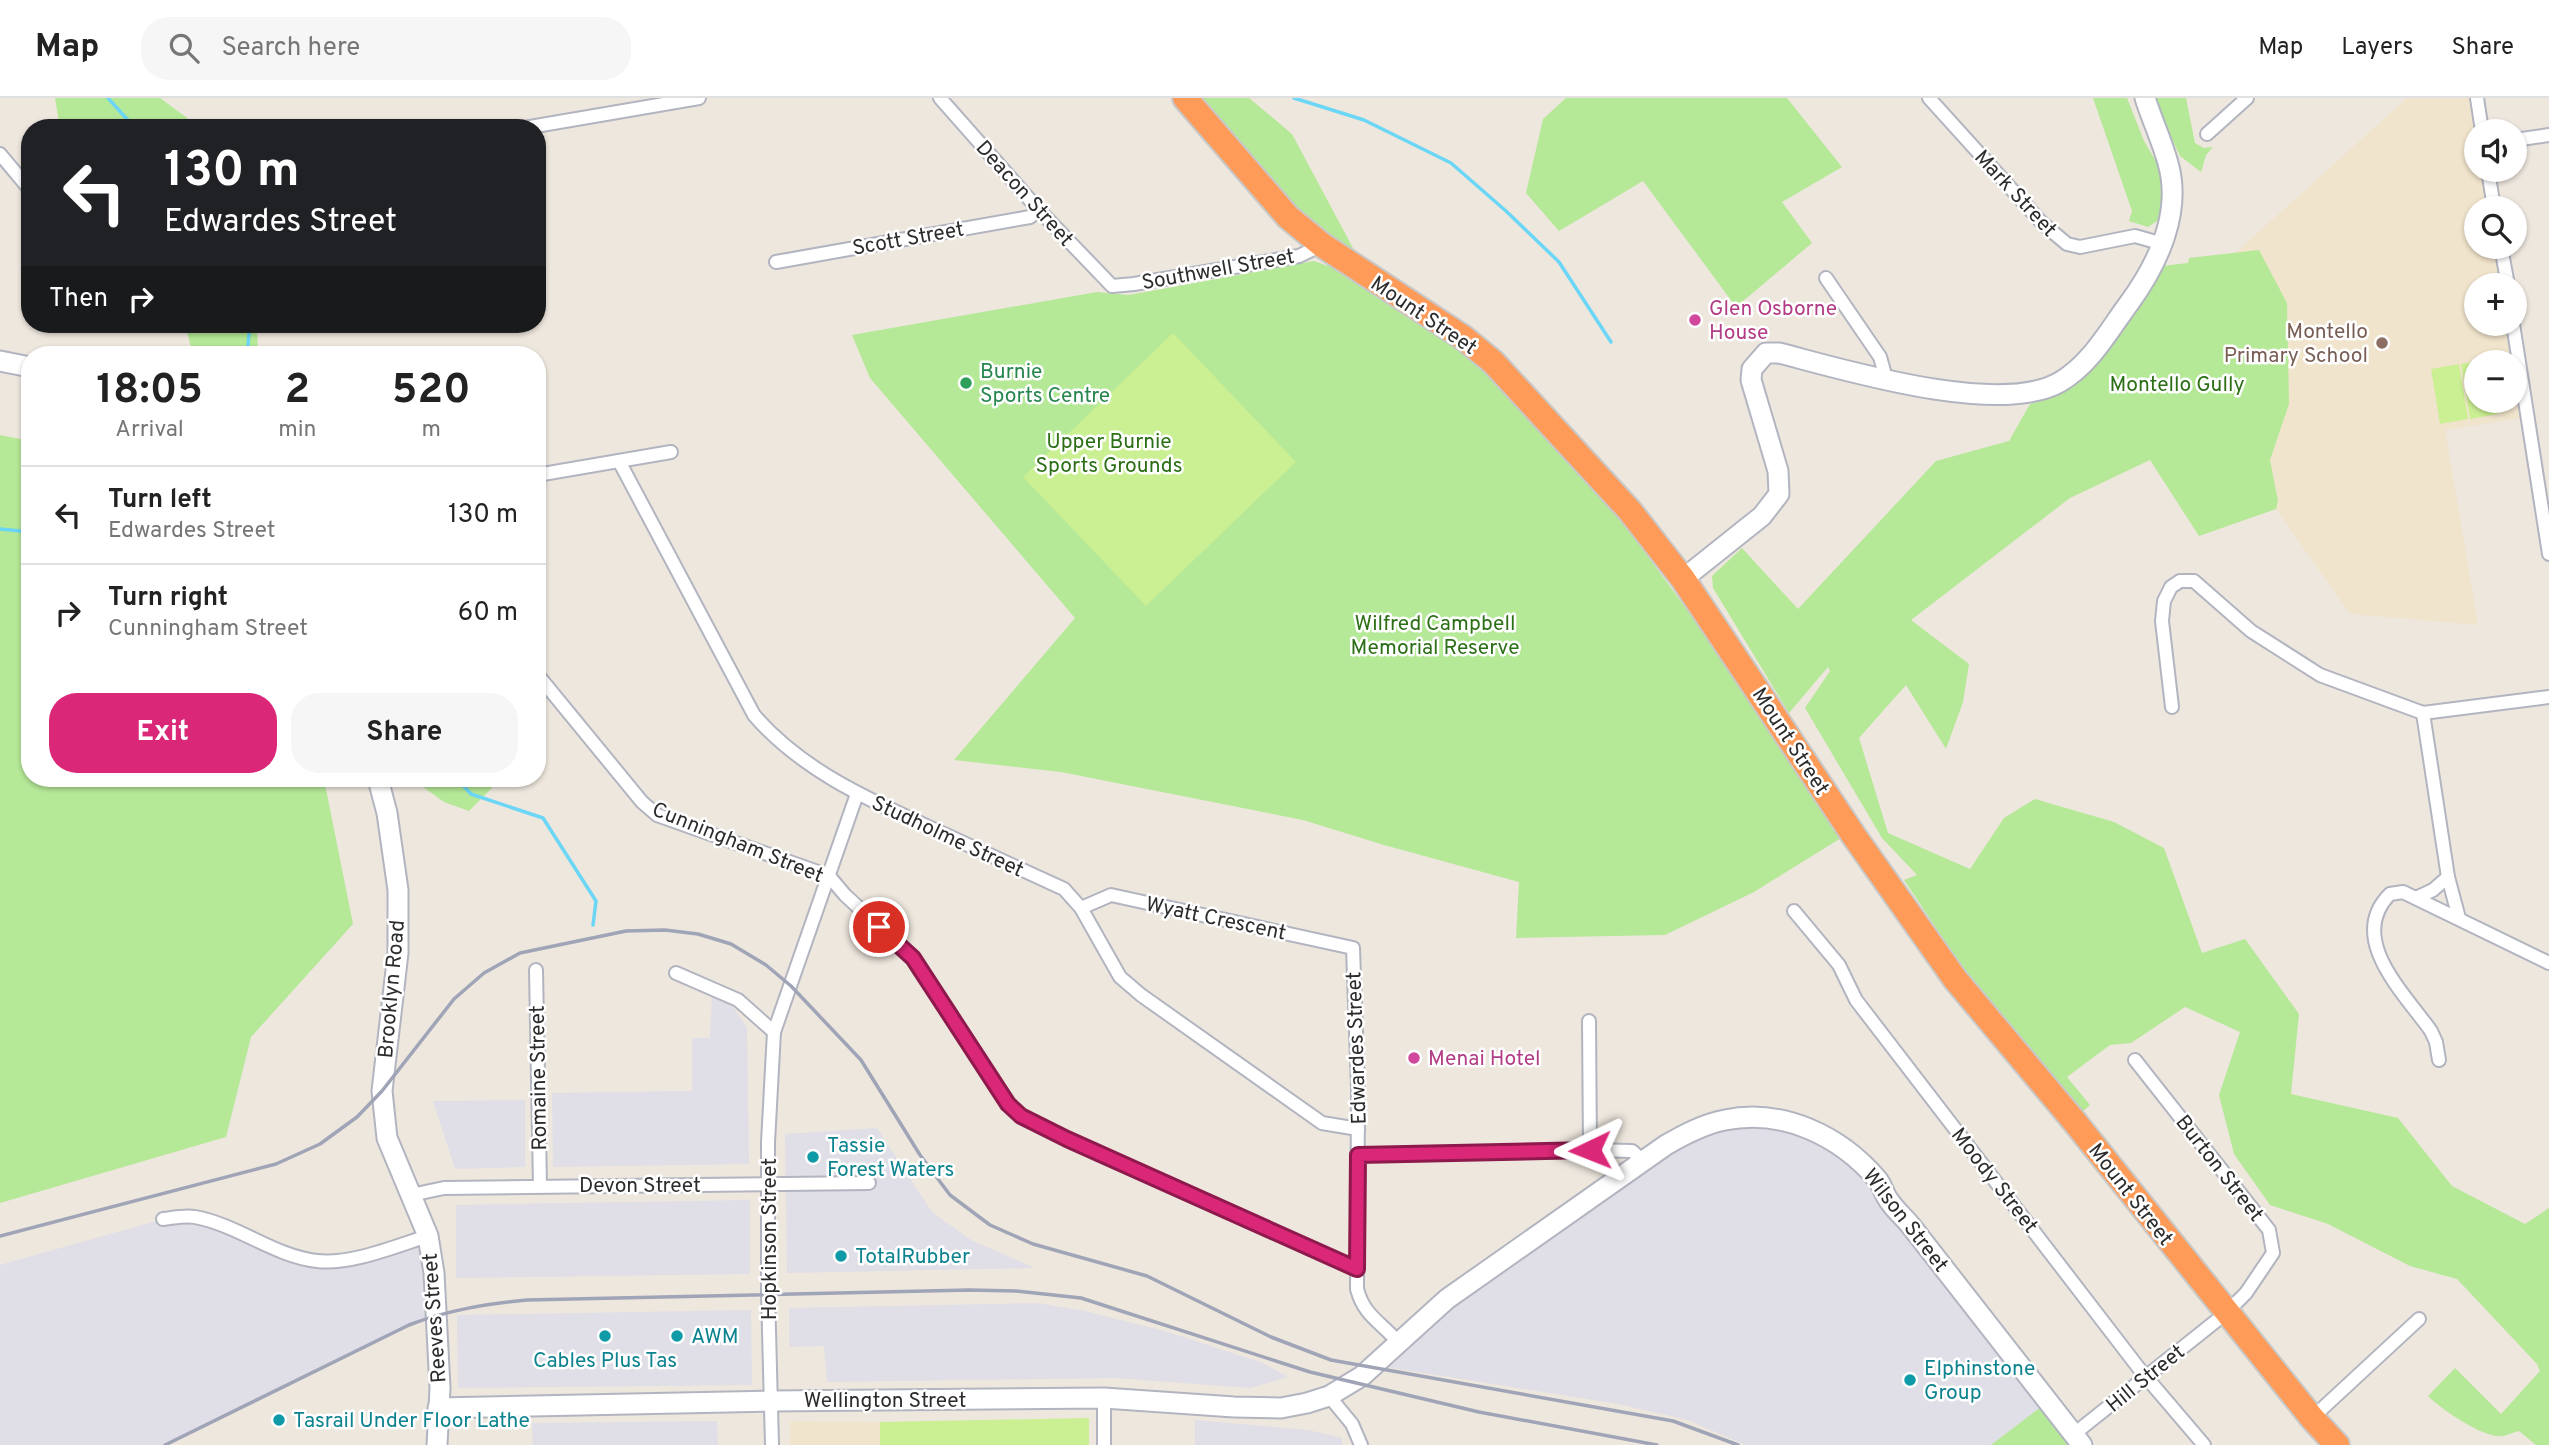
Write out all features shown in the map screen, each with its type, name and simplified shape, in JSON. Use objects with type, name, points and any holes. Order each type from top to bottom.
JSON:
[{"type":"highway","name":"Mount Street","points":[[1185,98],[1288,217],[1322,245],[1464,338],[1493,362],[1630,511],[1683,579],[1854,836],[1955,979],[2074,1121],[2221,1317],[2337,1445]]},
{"type":"street","points":[[546,124],[699,98]]},
{"type":"street","name":"Deacon Street","points":[[940,98],[1038,209],[1112,286]]},
{"type":"street","name":"Mark Street","points":[[1929,98],[2042,223],[2067,244],[2080,247],[2135,236],[2162,244]]},
{"type":"street","points":[[1683,579],[1762,516],[1779,494],[1778,471],[1751,380],[1752,369],[1766,353],[1779,353],[1882,380],[1983,394],[2016,394],[2040,390],[2059,383],[2078,370],[2133,297],[2162,244],[2171,216],[2172,182],[2169,164],[2145,98]]},
{"type":"street","points":[[2207,134],[2247,98]]},
{"type":"street","points":[[2477,98],[2480,119]]},
{"type":"street","points":[[2527,138],[2549,135]]},
{"type":"street","points":[[0,154],[21,179]]},
{"type":"street","name":"Scott Street","points":[[776,262],[1030,216],[1038,209]]},
{"type":"street","name":"Southwell Street","points":[[1112,286],[1299,256],[1322,245]]},
{"type":"street","points":[[1826,278],[1880,357],[1884,371],[1882,380]]},
{"type":"street","points":[[2516,336],[2549,554]]},
{"type":"street","points":[[0,361],[21,365]]},
{"type":"street","points":[[546,473],[671,452]]},
{"type":"street","name":"Studholme Street","points":[[619,461],[754,715],[771,734],[800,757],[857,794],[1064,889],[1082,908],[1120,977],[1142,995],[1322,1123],[1358,1129]]},
{"type":"street","points":[[2172,707],[2162,621],[2164,601],[2171,587],[2180,581],[2194,581],[2251,631],[2320,675],[2423,713],[2549,697]]},
{"type":"street","name":"Cunningham Street","points":[[546,685],[642,802],[657,815],[829,876],[845,895],[913,958],[1008,1104],[1021,1116],[1357,1269]]},
{"type":"street","points":[[2423,713],[2448,877],[2459,918]]},
{"type":"street","name":"Brooklyn Road","points":[[380,787],[387,813],[398,903],[398,953],[382,1091],[387,1138],[411,1195]]},
{"type":"street","name":"Hopkinson Street","points":[[772,1445],[769,1102],[774,1032],[857,794]]},
{"type":"street","points":[[2416,898],[2448,877]]},
{"type":"street","points":[[2439,1059],[2431,1031],[2385,968],[2376,949],[2375,915],[2390,894],[2403,892],[2549,963]]},
{"type":"street","name":"Wyatt Crescent","points":[[1082,908],[1111,895],[1353,948]]},
{"type":"street","name":"Moody Street","points":[[1794,911],[1839,965],[1856,1000],[2147,1377],[2204,1445]]},
{"type":"street","name":"Edwardes Street","points":[[1353,948],[1358,1129],[1357,1289],[1361,1304],[1398,1342]]},
{"type":"street","name":"Romaine Street","points":[[536,970],[540,1185]]},
{"type":"street","points":[[676,973],[738,1000],[774,1032]]},
{"type":"street","points":[[1589,1021],[1590,1150]]},
{"type":"street","name":"Burton Street","points":[[2135,1060],[2269,1230],[2273,1252],[2246,1293],[2221,1317]]},
{"type":"street","name":"Wilson Street","points":[[1329,1396],[1362,1376],[1398,1342],[1479,1275],[1666,1145],[1696,1129],[1747,1116],[1801,1125],[1831,1139],[1861,1163],[1878,1180],[1889,1202],[1912,1226],[2078,1440]]},
{"type":"street","points":[[1358,1155],[1590,1150],[1632,1151],[1643,1161]]},
{"type":"street","name":"Devon Street","points":[[411,1195],[444,1188],[540,1185],[869,1183]]},
{"type":"street","name":"Reeves Street","points":[[411,1195],[428,1236],[437,1314],[437,1445]]},
{"type":"street","points":[[163,1219],[193,1216],[297,1256],[318,1261],[352,1258],[428,1236]]},
{"type":"street","name":"Hill Street","points":[[2078,1440],[2147,1377],[2221,1317]]},
{"type":"street","points":[[2312,1418],[2419,1319]]},
{"type":"street","points":[[1329,1396],[1352,1424],[1361,1445]]},
{"type":"street","name":"Wellington Street","points":[[438,1408],[1104,1398],[1281,1408],[1329,1396]]},
{"type":"street","points":[[1104,1398],[1104,1445]]},
{"type":"shaded area","name":"Montello Primary School","points":[[2407,98],[2477,98],[2477,119],[2464,119],[2464,182],[2490,182],[2492,196],[2464,196],[2464,259],[2503,259],[2506,273],[2464,273],[2464,336],[2515,336],[2517,350],[2464,350],[2464,413],[2527,413],[2527,411],[2528,417],[2445,430],[2478,625],[2350,614],[2276,509],[2278,501],[2231,257]]},
{"type":"shaded area","points":[[712,995],[733,1007],[747,1028],[749,1164],[553,1167],[552,1093],[692,1091],[692,1038],[710,1038]]},
{"type":"shaded area","points":[[525,1100],[525,1167],[455,1169],[433,1101]]},
{"type":"shaded area","points":[[1747,1116],[1845,1149],[2048,1402],[1991,1445],[1745,1445],[1688,1420],[1618,1404],[1374,1365],[1666,1145]]},
{"type":"shaded area","points":[[877,1128],[932,1212],[971,1240],[1035,1268],[787,1273],[785,1134]]},
{"type":"shaded area","points":[[750,1200],[750,1274],[456,1278],[456,1205]]},
{"type":"shaded area","points":[[193,1216],[318,1261],[428,1236],[437,1314],[327,1363],[165,1445],[0,1445],[0,1265],[163,1219]]},
{"type":"shaded area","points":[[1037,1303],[1085,1311],[1168,1332],[1263,1363],[1288,1377],[1250,1388],[1115,1378],[827,1382],[824,1346],[789,1347],[789,1308]]},
{"type":"shaded area","points":[[751,1310],[752,1385],[458,1388],[457,1315]]},
{"type":"shaded area","points":[[1195,1420],[1308,1430],[1342,1438],[1342,1445],[1195,1445]]},
{"type":"shaded area","points":[[717,1421],[718,1445],[533,1445],[532,1423]]},
{"type":"shaded area","points":[[790,1421],[880,1422],[880,1445],[790,1445]]},
{"type":"green space","points":[[55,98],[160,98],[189,119],[58,119]]},
{"type":"green space","points":[[1185,98],[1249,98],[1292,134],[1369,278],[1322,245]]},
{"type":"green space","points":[[1566,98],[1787,98],[1842,167],[1782,202],[1812,243],[1736,307],[1643,181],[1559,231],[1526,193],[1543,119]]},
{"type":"green space","points":[[2093,98],[2127,98],[2144,141],[2160,168],[2164,187],[2160,219],[2148,227],[2129,221],[2132,211]]},
{"type":"green space","points":[[2153,98],[2186,98],[2195,143],[2204,148],[2213,147],[2206,155],[2201,172],[2180,156]]},
{"type":"green space","name":"Montello Gully","points":[[2259,250],[2287,303],[2289,404],[2270,460],[2278,501],[2276,509],[2199,536],[2150,460],[2070,498],[1911,620],[1969,664],[1963,702],[1946,749],[1906,685],[1859,738],[1888,833],[1970,869],[2004,818],[2035,799],[2114,822],[2164,848],[2202,953],[2245,939],[2299,1014],[2291,1094],[2398,1118],[2452,1186],[2525,1224],[2549,1208],[2549,1445],[2536,1445],[2519,1431],[2503,1436],[2485,1433],[2452,1415],[2428,1396],[2455,1368],[2501,1414],[2540,1371],[2537,1364],[2457,1279],[2410,1266],[2328,1224],[2270,1205],[2234,1154],[2219,1095],[2240,1032],[2185,1007],[2131,1043],[2110,1045],[2067,1077],[2090,1105],[2080,1114],[1967,974],[1904,880],[1917,875],[1882,838],[1805,708],[1830,671],[1828,667],[1789,713],[1713,588],[1712,576],[1742,548],[1798,609],[1936,461],[2009,441],[2030,404],[2053,396],[2073,384],[2091,368],[2122,329],[2161,266],[2188,263],[2189,258]]},
{"type":"green space","name":"Wilfred Campbell Memorial Reserve","points":[[1314,261],[1334,268],[1438,333],[1488,371],[1586,477],[1715,648],[1841,838],[1754,892],[1665,935],[1516,938],[1519,882],[1303,820],[1061,772],[954,760],[1075,618],[870,378],[852,335],[1097,292],[1129,295]]},
{"type":"green space","points":[[187,333],[257,333],[258,346],[191,346]]},
{"type":"green space","name":"Upper Burnie Sports Grounds","points":[[1173,333],[1296,462],[1146,606],[1023,477]]},
{"type":"green space","points":[[2459,364],[2464,413],[2467,413],[2468,419],[2440,424],[2431,369]]},
{"type":"green space","points":[[2469,413],[2498,413],[2498,414],[2470,419]]},
{"type":"green space","points":[[0,435],[21,439],[21,787],[326,787],[353,924],[251,1037],[226,1137],[0,1203]]},
{"type":"green space","points":[[423,787],[492,788],[469,811],[444,802]]},
{"type":"green space","points":[[2041,1407],[2070,1445],[1991,1445]]},
{"type":"green space","points":[[1089,1418],[1089,1445],[880,1445],[880,1422]]},
{"type":"waterway","points":[[108,98],[127,119]]},
{"type":"waterway","points":[[1294,98],[1364,120],[1451,163],[1559,262],[1611,342]]},
{"type":"waterway","points":[[248,346],[249,333]]},
{"type":"waterway","points":[[0,529],[21,531]]},
{"type":"waterway","points":[[464,787],[471,794],[543,818],[596,901],[593,925]]},
{"type":"railway","points":[[0,1236],[276,1164],[320,1144],[357,1117],[382,1091],[454,999],[484,973],[520,953],[626,931],[665,930],[698,934],[731,944],[766,965],[791,986],[861,1060],[920,1155],[950,1195],[990,1225],[1033,1244],[1147,1276],[1271,1337],[1331,1360],[1673,1421],[1738,1445]]},
{"type":"railway","points":[[165,1445],[409,1325],[467,1308],[527,1300],[969,1290],[1016,1291],[1081,1298],[1310,1372],[1479,1412],[1657,1445]]},
{"type":"place","name":"Glen Osborne House","points":[[1695,320]]},
{"type":"place","name":"Montello Primary School","points":[[2382,343]]},
{"type":"place","name":"Burnie Sports Centre","points":[[966,383]]},
{"type":"place","name":"Menai Hotel","points":[[1414,1058]]},
{"type":"place","name":"Tassie Forest Waters","points":[[813,1157]]},
{"type":"place","name":"TotalRubber","points":[[841,1256]]},
{"type":"place","name":"Cables Plus Tas","points":[[605,1336]]},
{"type":"place","name":"AWM","points":[[677,1336]]},
{"type":"place","name":"Elphinstone Group","points":[[1910,1380]]},
{"type":"place","name":"Tasrail Under Floor Lathe","points":[[279,1420]]},
{"type":"route","points":[[879,927],[913,958],[1008,1104],[1021,1116],[1357,1269],[1358,1155],[1590,1150]]}]
